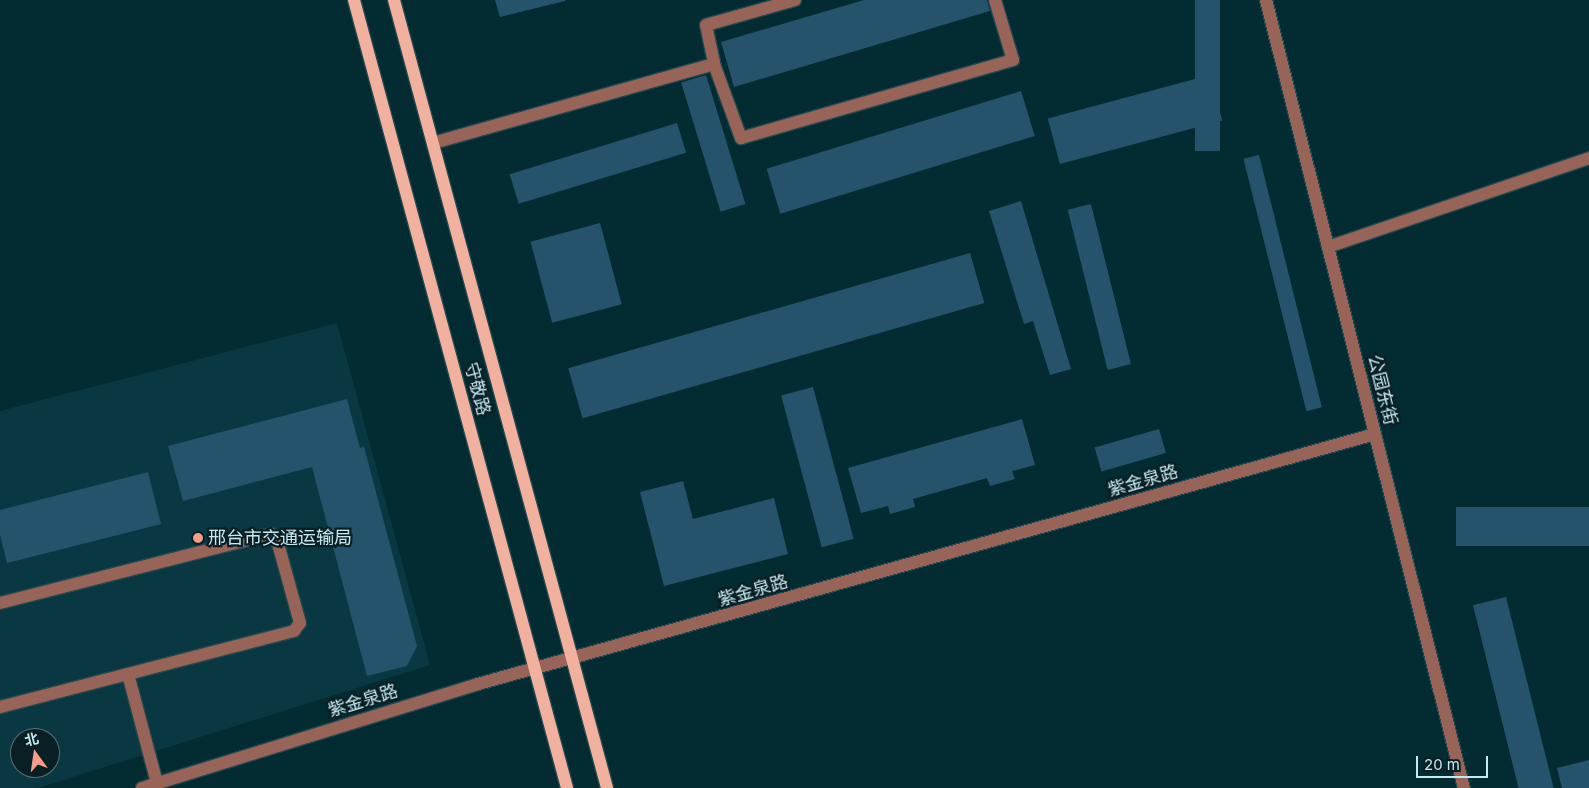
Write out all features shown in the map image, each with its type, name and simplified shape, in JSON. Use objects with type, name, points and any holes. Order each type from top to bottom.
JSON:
[{"type":"main road","name":"守敬路","points":[[354,0],[567,788]]},
{"type":"main road","name":"守敬路","points":[[394,0],[607,788]]},
{"type":"street","points":[[795,0],[706,25],[714,64],[741,138],[1013,60],[995,0]]},
{"type":"street","name":"公园东街","points":[[1266,0],[1464,788]]},
{"type":"street","points":[[432,143],[714,64]]},
{"type":"street","points":[[1328,247],[1589,158]]},
{"type":"street","name":"紫金泉路","points":[[142,788],[535,669],[1375,434]]},
{"type":"street","points":[[0,603],[270,534],[276,540],[300,623],[294,631],[0,708]]},
{"type":"street","points":[[128,674],[157,783]]},
{"type":"shaded area","name":"邢台市交通运输局","points":[[337,323],[430,665],[38,788],[0,788],[0,411]]},
{"type":"building","points":[[495,0],[565,0],[565,1],[500,17]]},
{"type":"building","points":[[864,0],[987,0],[990,11],[734,87],[721,42]]},
{"type":"building","points":[[1195,0],[1220,0],[1220,151],[1195,151]]},
{"type":"building","points":[[706,75],[745,204],[721,212],[681,83]]},
{"type":"building","points":[[1210,75],[1222,120],[1060,164],[1048,118]]},
{"type":"building","points":[[1021,91],[1035,136],[780,214],[767,169]]},
{"type":"building","points":[[677,123],[686,153],[519,204],[510,174]]},
{"type":"building","points":[[1259,155],[1322,407],[1306,411],[1243,159]]},
{"type":"building","points":[[1021,201],[1071,369],[1050,375],[1033,321],[1024,324],[989,211]]},
{"type":"building","points":[[1091,204],[1131,364],[1108,370],[1068,210]]},
{"type":"building","points":[[600,223],[622,304],[552,323],[530,242]]},
{"type":"building","points":[[970,253],[984,303],[583,418],[568,368]]},
{"type":"building","points":[[813,387],[854,539],[822,547],[781,396]]},
{"type":"building","points":[[347,399],[360,448],[364,447],[417,646],[407,666],[367,676],[312,467],[183,501],[168,446]]},
{"type":"building","points":[[1022,419],[1035,465],[1012,471],[1015,479],[990,486],[987,478],[913,499],[915,507],[890,514],[888,506],[861,513],[848,468]]},
{"type":"building","points":[[1159,429],[1166,453],[1101,471],[1095,447]]},
{"type":"building","points":[[148,472],[161,524],[7,563],[0,535],[0,510]]},
{"type":"building","points":[[683,481],[693,519],[774,498],[788,554],[664,586],[640,492]]},
{"type":"building","points":[[1456,507],[1589,507],[1589,546],[1456,546]]},
{"type":"building","points":[[1506,597],[1554,788],[1519,788],[1473,605]]},
{"type":"building","points":[[1589,760],[1589,788],[1562,788],[1557,768]]},
{"type":"place","name":"邢台市交通运输局","points":[[198,538]]}]
